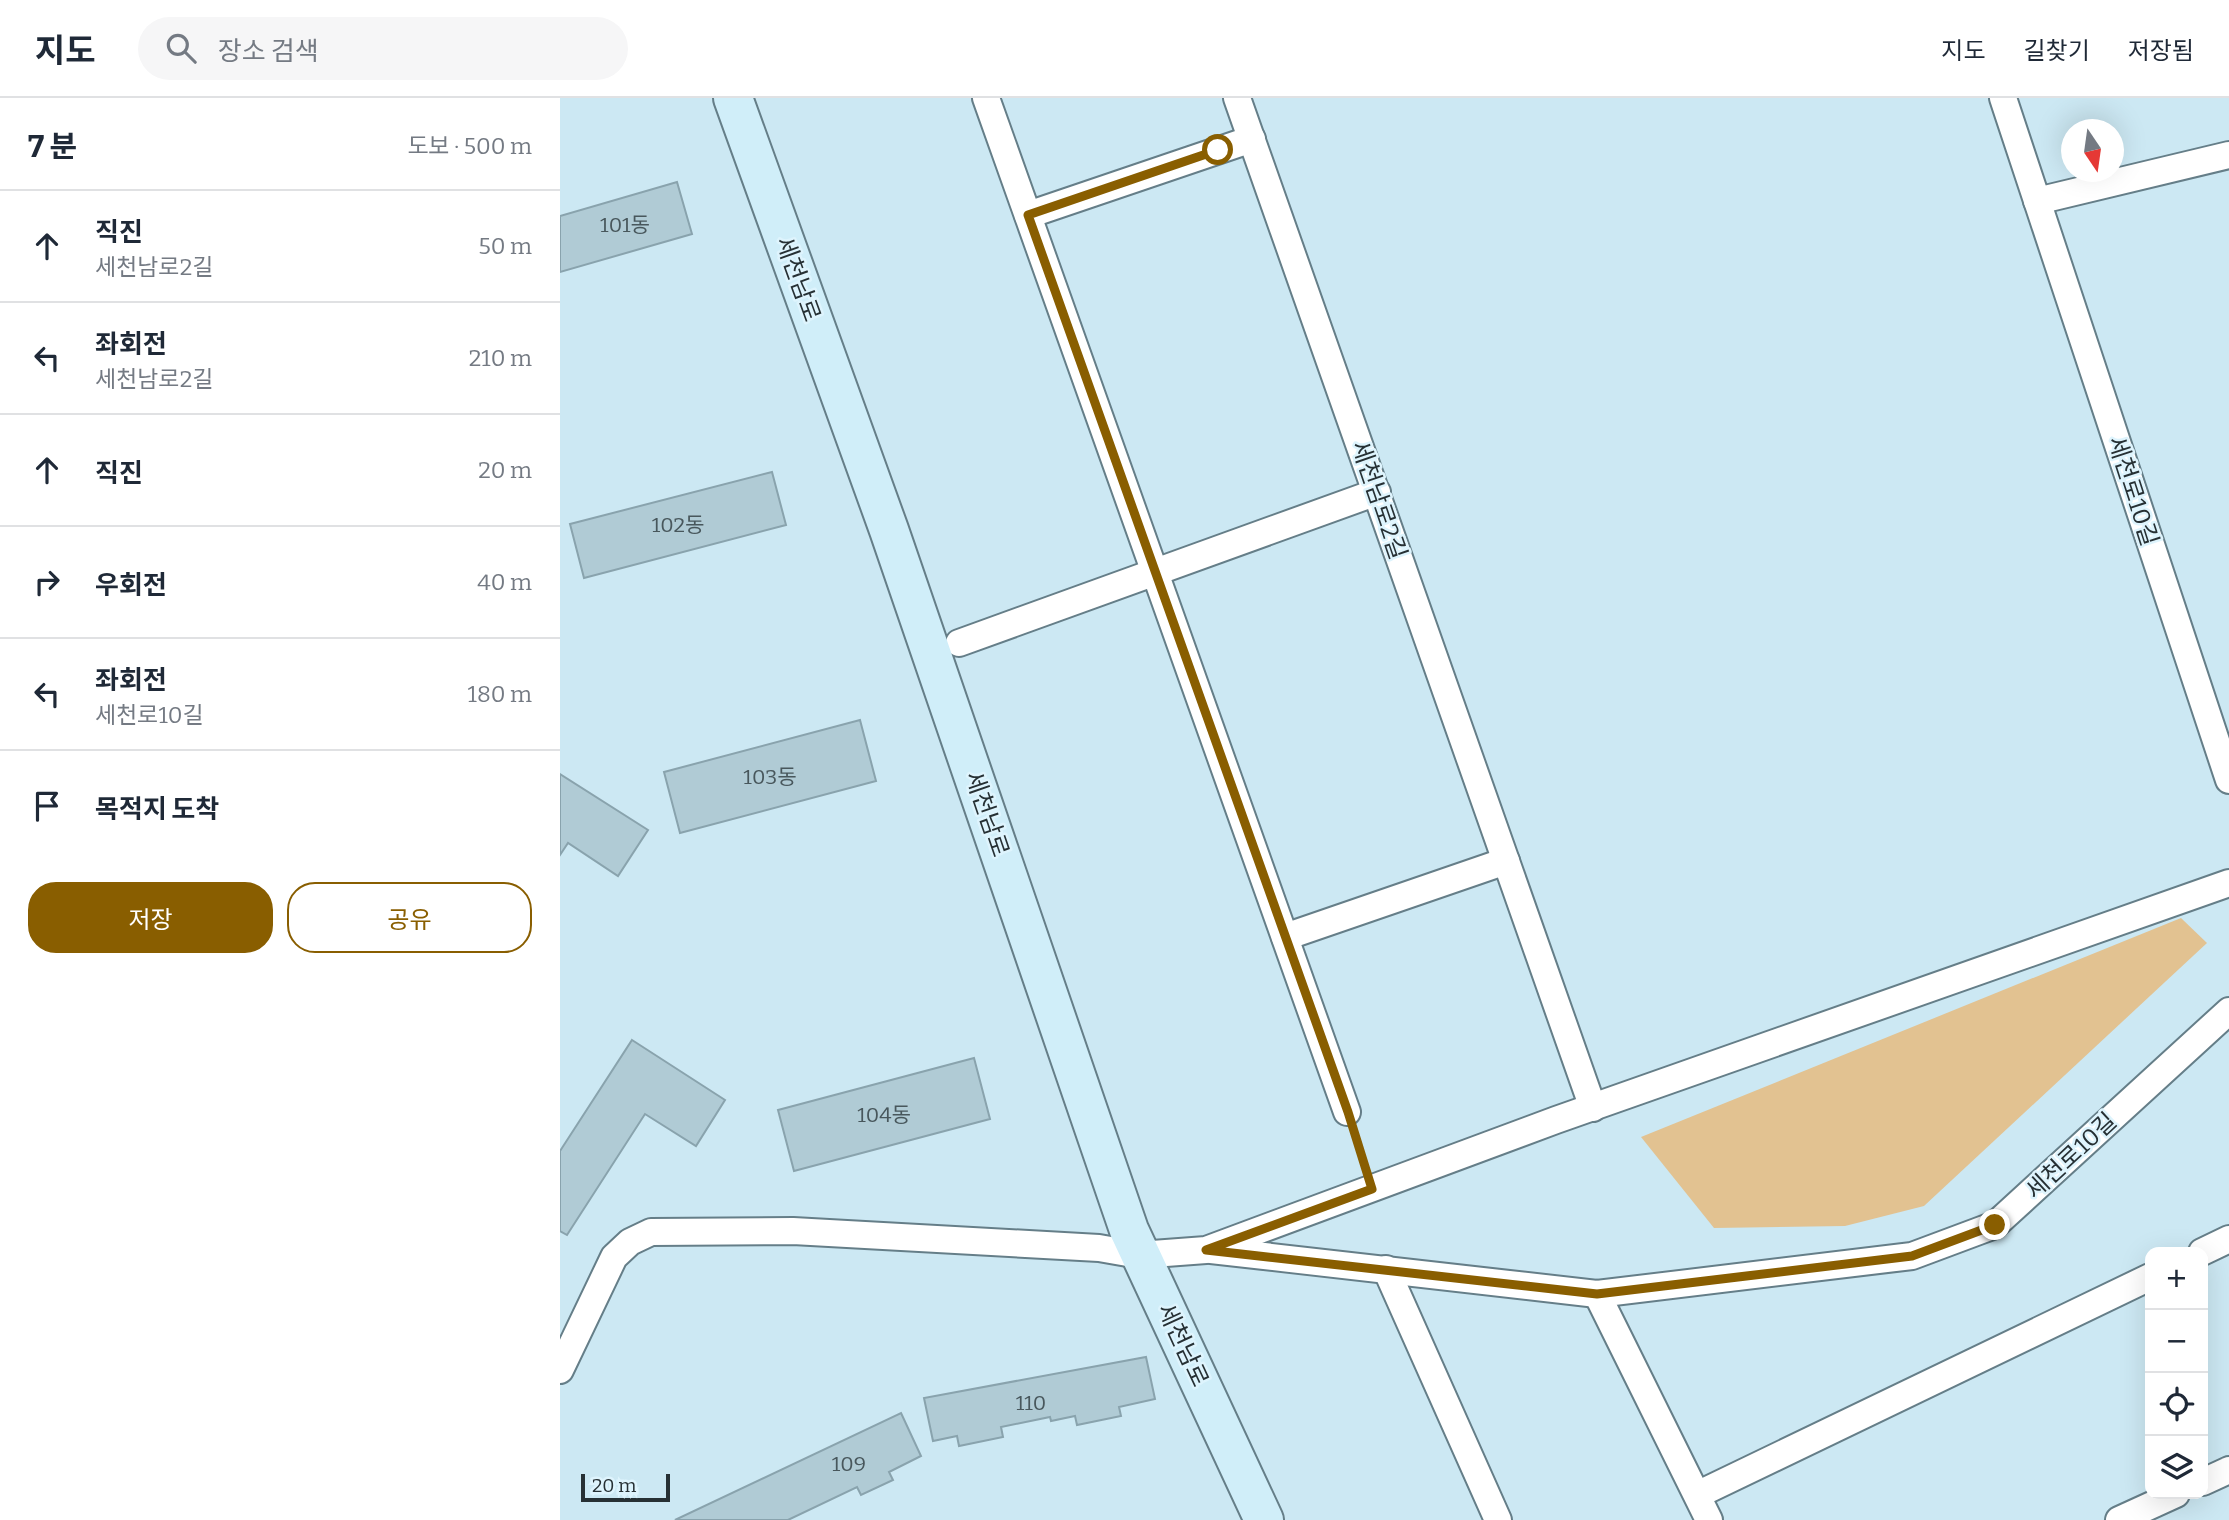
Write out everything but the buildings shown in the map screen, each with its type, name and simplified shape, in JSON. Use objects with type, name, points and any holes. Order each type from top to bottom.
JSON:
[{"type":"street","name":"세천남로","points":[[733,98],[889,530],[1139,1255],[1264,1520]]},
{"type":"street","points":[[986,98],[1348,1112]]},
{"type":"street","name":"세천남로2길","points":[[1237,98],[1593,1108]]},
{"type":"street","name":"세천로10길","points":[[2003,98],[2229,780]]},
{"type":"street","points":[[1028,215],[1252,139]]},
{"type":"street","points":[[2037,201],[2229,155]]},
{"type":"street","points":[[959,643],[1377,492]]},
{"type":"street","points":[[1285,937],[1506,861]]},
{"type":"street","points":[[560,1370],[614,1257],[630,1242],[651,1233],[793,1231],[1099,1248],[1139,1255],[1206,1250],[1593,1108],[2229,883]]},
{"type":"street","name":"세천로10길","points":[[1206,1250],[1597,1294],[1912,1256],[1995,1225],[2229,1011]]},
{"type":"street","points":[[2208,1249],[2229,1239]]},
{"type":"street","points":[[1386,1269],[1498,1520]]},
{"type":"street","points":[[1699,1494],[2145,1279]]},
{"type":"street","points":[[1597,1294],[1699,1494],[1709,1520]]},
{"type":"street","points":[[2208,1480],[2229,1470]]},
{"type":"street","points":[[2119,1520],[2165,1499]]},
{"type":"path","points":[[1348,1112],[1372,1189]]},
{"type":"shaded area","points":[[2181,918],[2207,943],[1924,1206],[1845,1226],[1714,1228],[1641,1137]]},
{"type":"route","points":[[1218,150],[1028,215],[1348,1112],[1372,1189],[1206,1250],[1597,1294],[1912,1256],[1995,1225]]}]
